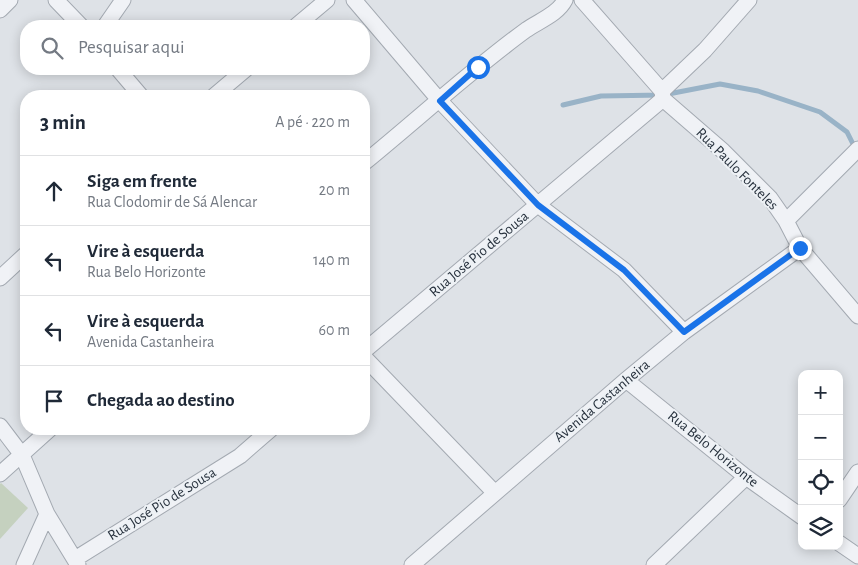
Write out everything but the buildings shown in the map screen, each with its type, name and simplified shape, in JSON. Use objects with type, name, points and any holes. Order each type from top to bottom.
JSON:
[{"type":"street","points":[[0,10],[10,0]]},
{"type":"street","points":[[56,0],[75,20]]},
{"type":"street","points":[[109,20],[122,0]]},
{"type":"street","points":[[303,20],[327,0]]},
{"type":"street","points":[[354,0],[440,101],[538,205],[624,270],[684,332]]},
{"type":"street","points":[[370,158],[513,40],[561,7],[565,0]]},
{"type":"street","name":"Rua Paulo Fonteles","points":[[582,0],[663,95],[770,198],[786,221],[800,248],[858,316]]},
{"type":"street","name":"Rua José Pio de Sousa","points":[[370,346],[538,205],[663,95],[749,0]]},
{"type":"street","points":[[123,75],[136,90]]},
{"type":"street","points":[[221,90],[239,75]]},
{"type":"street","points":[[786,221],[858,149]]},
{"type":"street","name":"Avenida Castanheira","points":[[412,565],[494,492],[684,332],[800,248]]},
{"type":"street","points":[[0,278],[20,260]]},
{"type":"street","points":[[370,363],[494,492]]},
{"type":"street","name":"Rua Belo Horizonte","points":[[626,380],[746,477],[798,514]]},
{"type":"street","points":[[0,426],[22,455],[47,514],[76,562]]},
{"type":"street","points":[[0,474],[44,435]]},
{"type":"street","name":"Rua José Pio de Sousa","points":[[76,562],[240,456],[264,435]]},
{"type":"street","points":[[843,494],[858,472]]},
{"type":"street","points":[[654,565],[746,477]]},
{"type":"street","points":[[24,565],[47,514]]},
{"type":"street","points":[[843,546],[858,556]]},
{"type":"green space","points":[[0,484],[28,508],[0,539]]},
{"type":"waterway","points":[[563,105],[601,96],[663,95],[720,84],[758,91],[820,112],[847,132],[855,148]]},
{"type":"route","points":[[478,67],[440,101],[538,205],[624,270],[684,332],[800,248]]}]
